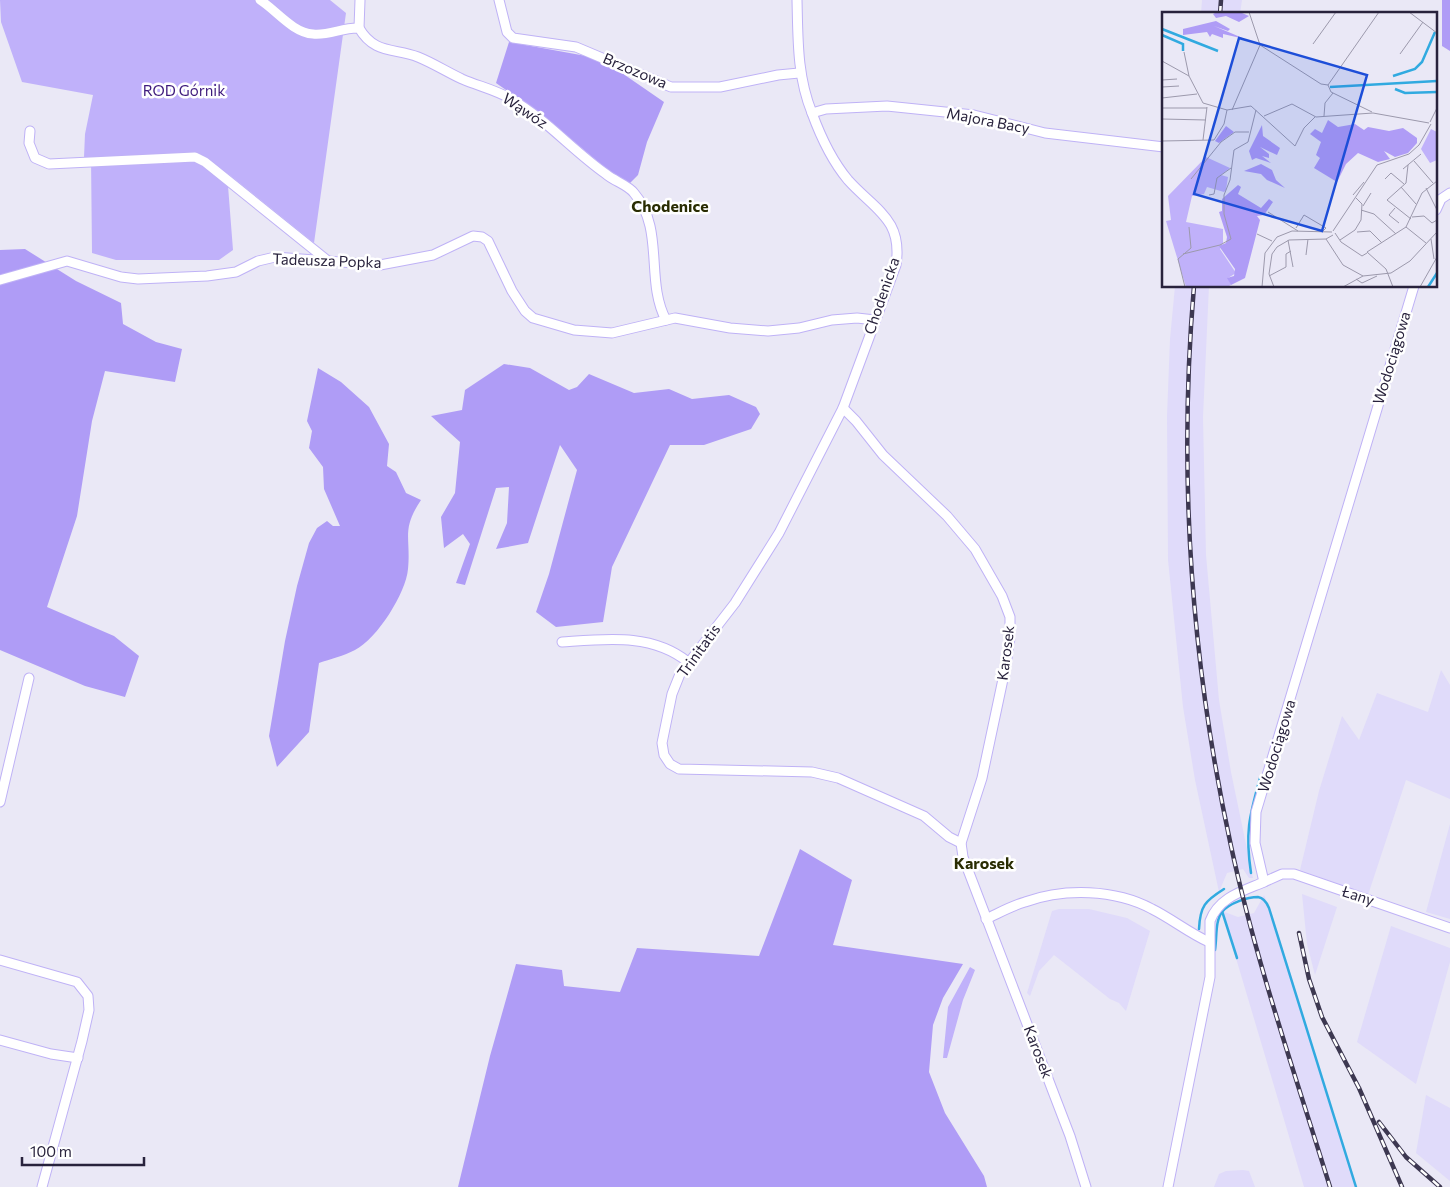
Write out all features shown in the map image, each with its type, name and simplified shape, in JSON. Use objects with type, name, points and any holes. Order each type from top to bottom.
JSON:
[{"type":"street","points":[[260,0],[293,26],[312,35],[342,28],[360,28],[360,0]]},
{"type":"street","name":"Brzozowa","points":[[499,0],[507,32],[513,38],[576,47],[671,87],[720,87],[778,75],[799,73]]},
{"type":"street","name":"Chodenicka","points":[[797,0],[799,73],[812,113],[841,170],[848,180],[887,218],[897,242],[896,265],[843,408]]},
{"type":"street","name":"Wąwóz","points":[[360,28],[364,37],[384,50],[417,57],[462,79],[512,99],[548,126],[607,176],[634,192],[642,207],[653,237],[658,304],[666,320]]},
{"type":"street","name":"Majora Bacy","points":[[812,113],[826,109],[887,106],[974,115],[1045,133],[1162,147]]},
{"type":"street","points":[[30,131],[29,143],[36,158],[49,164],[195,157],[205,162],[328,261]]},
{"type":"street","points":[[1439,198],[1450,193]]},
{"type":"street","name":"Tadeusza Popka","points":[[0,280],[67,261],[121,278],[138,279],[208,276],[236,272],[258,261],[275,257],[380,265],[433,255],[473,236],[482,237],[488,241],[512,291],[525,311],[533,318],[574,330],[612,333],[676,318],[730,328],[768,331],[799,328],[832,320],[857,318],[875,320]]},
{"type":"street","name":"Wodociągowa","points":[[1264,882],[1255,843],[1256,812],[1413,288]]},
{"type":"street","name":"Trinitatis","points":[[843,408],[779,533],[753,577],[688,662],[677,681],[665,723],[662,743],[664,756],[670,764],[686,769],[812,772],[838,778],[924,816],[950,837],[961,843]]},
{"type":"street","name":"Karosek","points":[[843,408],[856,420],[883,455],[947,516],[975,549],[1002,596],[1010,617],[1010,638],[1006,665],[982,778],[961,843],[962,857],[1070,1136],[1086,1187]]},
{"type":"street","points":[[562,642],[633,640],[662,647],[678,654],[688,662]]},
{"type":"street","points":[[0,802],[29,678]]},
{"type":"street","name":"Łany","points":[[1264,882],[1282,874],[1294,874],[1450,928]]},
{"type":"street","points":[[1168,1187],[1210,977],[1210,921],[1218,907],[1232,896],[1264,882]]},
{"type":"street","points":[[986,919],[1025,902],[1042,897],[1105,894],[1122,896],[1153,909],[1209,942]]},
{"type":"street","points":[[0,960],[77,982],[88,996],[89,1010],[78,1058],[42,1187]]},
{"type":"street","points":[[0,1040],[51,1054],[78,1058]]},
{"type":"shaded area","points":[[1202,0],[1242,0],[1240,12],[1201,12]]},
{"type":"shaded area","points":[[1442,0],[1450,0],[1450,51],[1442,46]]},
{"type":"shaded area","points":[[509,42],[586,56],[619,71],[664,102],[647,142],[638,175],[627,186],[541,114],[496,83]]},
{"type":"shaded area","points":[[25,249],[76,281],[121,303],[123,324],[156,342],[182,349],[175,382],[105,371],[92,421],[77,516],[47,607],[114,636],[139,656],[125,697],[85,686],[0,650],[0,250]]},
{"type":"shaded area","points":[[1175,288],[1209,288],[1203,417],[1206,555],[1219,700],[1231,772],[1253,878],[1249,878],[1243,869],[1227,873],[1219,892],[1195,780],[1183,707],[1168,560],[1167,416],[1170,339]]},
{"type":"shaded area","points":[[504,364],[530,368],[569,390],[577,387],[589,374],[634,393],[669,389],[692,399],[729,395],[756,407],[760,414],[751,429],[704,445],[670,445],[612,567],[603,622],[556,627],[536,612],[549,574],[577,470],[560,445],[528,543],[496,549],[507,523],[509,487],[496,488],[465,585],[456,583],[470,544],[463,534],[444,548],[441,517],[455,493],[460,442],[431,416],[462,410],[465,390]]},
{"type":"shaded area","points":[[318,368],[341,382],[369,407],[389,444],[387,466],[396,472],[406,493],[421,500],[409,527],[408,569],[402,590],[396,602],[381,626],[364,644],[346,654],[319,663],[309,732],[277,767],[269,736],[285,641],[297,586],[309,543],[317,528],[327,521],[333,526],[340,526],[324,489],[323,467],[309,448],[312,431],[307,421]]},
{"type":"shaded area","points":[[1441,670],[1450,685],[1450,799],[1406,780],[1368,895],[1300,870],[1319,791],[1342,716],[1359,740],[1377,693],[1428,712]]},
{"type":"shaded area","points":[[1450,824],[1450,919],[1426,912]]},
{"type":"shaded area","points":[[800,849],[852,880],[833,945],[963,964],[943,998],[933,1025],[929,1072],[945,1113],[984,1176],[987,1187],[458,1187],[490,1056],[516,964],[562,970],[564,986],[620,992],[637,948],[759,956]]},
{"type":"shaded area","points":[[1302,894],[1337,907],[1315,975],[1307,944]]},
{"type":"shaded area","points":[[1264,895],[1272,914],[1356,1187],[1304,1187],[1222,911],[1238,917],[1254,913]]},
{"type":"shaded area","points":[[1059,909],[1089,909],[1127,918],[1150,931],[1126,1011],[1119,1003],[1110,999],[1054,955],[1039,971],[1030,996],[1027,993],[1052,911]]},
{"type":"shaded area","points":[[1391,926],[1450,948],[1450,962],[1416,1084],[1357,1042]]},
{"type":"shaded area","points":[[1426,1095],[1450,1108],[1450,1181],[1416,1153]]},
{"type":"shaded area","points":[[1226,1171],[1249,1171],[1255,1187],[1214,1187],[1219,1174]]},
{"type":"green space","name":"ROD Górnik","points":[[0,0],[330,0],[346,13],[314,243],[227,173],[233,250],[219,260],[116,260],[92,253],[91,157],[84,157],[85,134],[93,95],[22,82],[1,22]]},
{"type":"green space","points":[[970,967],[975,970],[963,1000],[947,1058],[943,1058],[948,1007]]},
{"type":"waterway","points":[[1251,873],[1248,847],[1249,825],[1260,778]]},
{"type":"waterway","points":[[1199,929],[1202,909],[1212,897],[1224,889]]},
{"type":"waterway","points":[[1215,950],[1218,920],[1222,912],[1239,901],[1249,898],[1262,898],[1269,908],[1356,1187]]},
{"type":"waterway","points":[[1222,911],[1237,958]]},
{"type":"railway","points":[[1220,12],[1221,0]]},
{"type":"railway","points":[[1194,288],[1189,356],[1187,427],[1188,497],[1197,638],[1206,707],[1217,777],[1231,846],[1252,932],[1330,1187]]},
{"type":"railway","points":[[1299,933],[1309,979],[1322,1017],[1359,1088],[1402,1187]]},
{"type":"railway","points":[[1379,1122],[1406,1157],[1440,1187]]},
{"type":"district","name":"Chodenice","points":[[670,206]]},
{"type":"district","name":"Karosek","points":[[984,863]]}]
